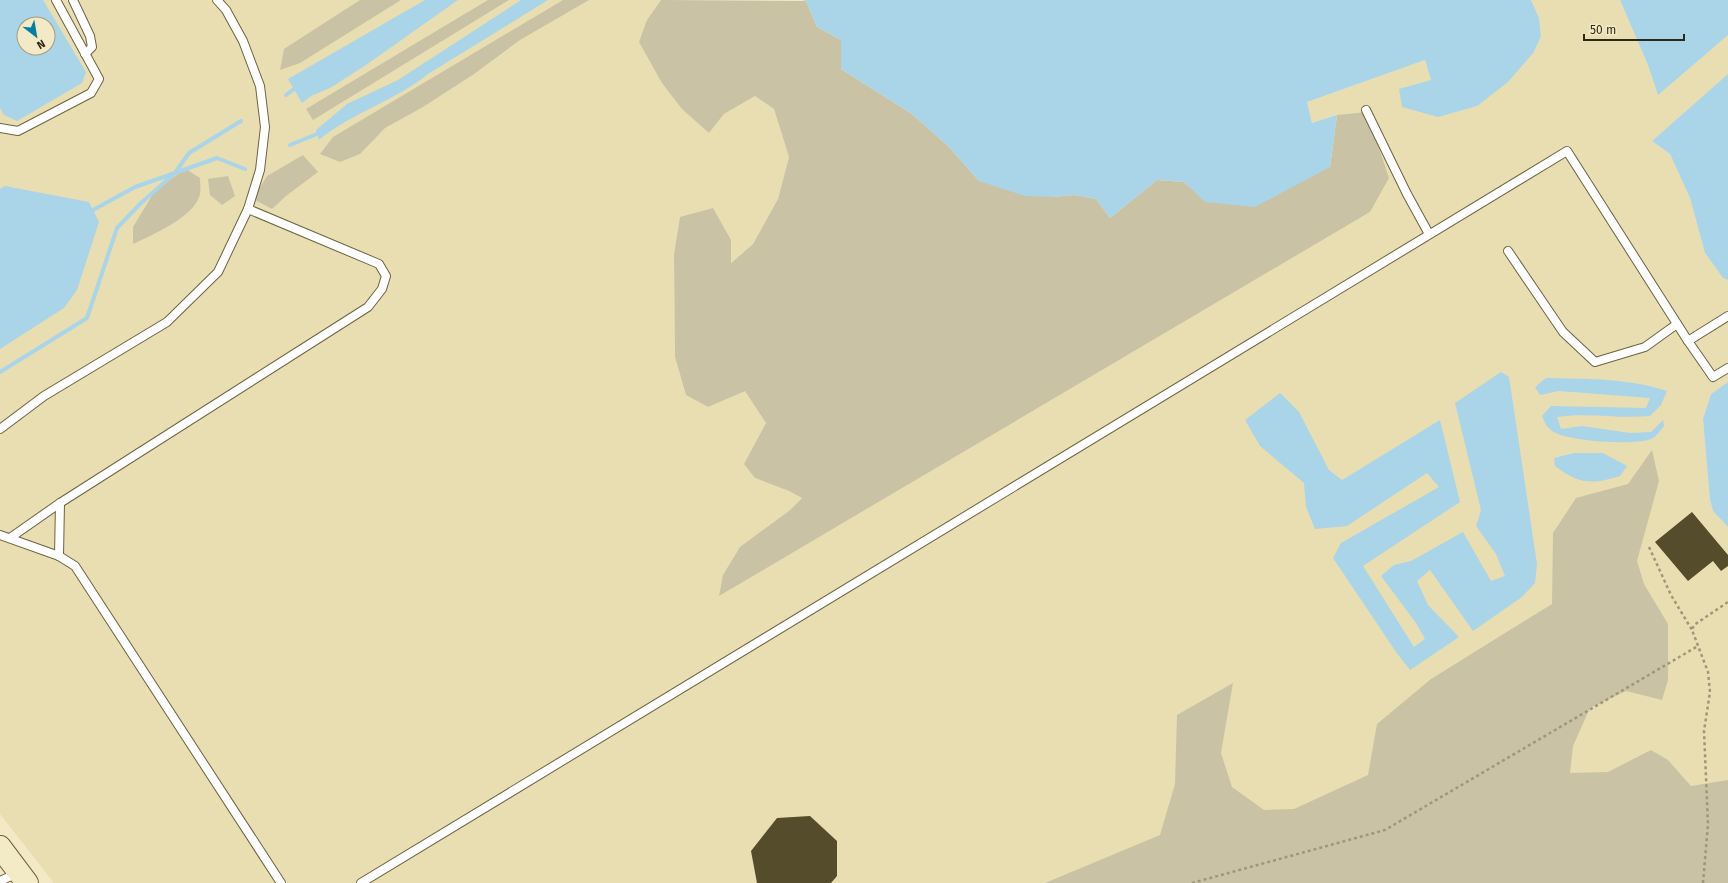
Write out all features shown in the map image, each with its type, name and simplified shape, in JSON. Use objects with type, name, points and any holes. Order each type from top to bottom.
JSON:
[{"type":"street","points":[[0,847],[16,879]]},
{"type":"lane","points":[[0,128],[18,132],[91,93],[98,79],[56,0]]},
{"type":"lane","points":[[73,0],[90,36],[92,47],[85,54]]},
{"type":"lane","points":[[0,429],[44,396],[167,322],[218,272],[248,209],[260,170],[265,127],[260,86],[243,41],[226,10],[217,0]]},
{"type":"lane","points":[[1366,110],[1406,194],[1429,234]]},
{"type":"lane","points":[[361,883],[1567,151],[1688,342],[1713,377],[1728,368]]},
{"type":"lane","points":[[10,538],[60,503],[368,307],[382,290],[386,276],[379,264],[248,209]]},
{"type":"lane","points":[[1508,251],[1563,332],[1595,362],[1645,347],[1677,324]]},
{"type":"lane","points":[[1688,342],[1728,316]]},
{"type":"lane","points":[[59,556],[60,503]]},
{"type":"lane","points":[[0,535],[59,556],[75,566],[281,883]]},
{"type":"path","points":[[1649,548],[1671,595],[1692,630],[1708,672],[1710,692],[1704,731],[1708,824],[1703,883]]},
{"type":"path","points":[[1692,630],[1694,625],[1728,602]]},
{"type":"path","points":[[1192,883],[1385,830],[1698,646]]},
{"type":"shaded area","points":[[0,0],[661,0],[647,20],[709,133],[724,114],[755,96],[774,109],[789,157],[778,199],[753,244],[730,263],[680,217],[674,254],[675,357],[686,395],[708,407],[745,390],[766,423],[755,478],[789,491],[802,498],[789,511],[720,595],[1370,212],[1337,115],[1312,123],[1307,102],[1425,60],[1431,80],[1399,89],[1534,52],[1541,36],[1539,18],[1531,0],[1620,0],[1648,65],[1658,94],[1728,35],[1728,74],[1652,141],[1670,154],[1690,198],[1705,253],[1723,278],[1728,280],[1728,382],[1711,394],[1703,419],[1710,500],[1713,511],[1728,527],[1728,883],[54,883],[0,814]]},
{"type":"shaded area","points":[[360,0],[401,0],[300,63],[280,70],[284,49]]},
{"type":"shaded area","points":[[488,0],[509,0],[313,120],[306,109]]},
{"type":"shaded area","points":[[563,0],[589,0],[520,40],[474,74],[423,107],[385,128],[360,154],[340,162],[320,154],[333,137]]},
{"type":"shaded area","points":[[661,0],[806,1],[817,27],[841,40],[841,69],[912,114],[949,147],[979,181],[1052,197],[1075,195],[1096,199],[1110,218],[1157,180],[1184,182],[1206,202],[1330,167],[1337,115],[1367,112],[1389,178],[1370,212],[719,596],[723,575],[740,547],[789,511],[802,498],[789,491],[755,478],[744,464],[766,423],[745,391],[708,407],[686,395],[675,357],[674,254],[680,217],[713,208],[731,240],[731,263],[753,244],[778,199],[789,157],[774,109],[755,96],[724,114],[709,133],[682,109],[662,83],[639,42],[647,20]]},
{"type":"shaded area","points":[[303,155],[318,172],[286,196],[272,209],[253,199],[267,176]]},
{"type":"shaded area","points":[[186,169],[200,178],[200,194],[196,202],[182,218],[151,236],[133,244],[133,227],[156,189]]},
{"type":"shaded area","points":[[228,176],[235,196],[222,205],[210,195],[208,179]]},
{"type":"shaded area","points":[[1652,450],[1659,481],[1637,561],[1644,584],[1668,624],[1668,680],[1662,700],[1626,691],[1590,708],[1573,746],[1570,773],[1608,772],[1651,750],[1668,760],[1691,786],[1728,780],[1728,883],[1045,883],[1160,835],[1175,784],[1177,715],[1233,683],[1221,753],[1232,787],[1264,810],[1294,809],[1368,775],[1377,724],[1431,679],[1552,604],[1553,533],[1576,498],[1628,484]]},
{"type":"water","points":[[0,0],[43,0],[53,16],[16,16],[16,56],[56,56],[56,22],[86,72],[82,83],[17,121],[4,115],[0,108]]},
{"type":"water","points":[[425,0],[458,0],[366,65],[330,88],[311,96],[302,103],[288,79]]},
{"type":"water","points":[[521,0],[548,0],[428,74],[402,92],[345,122],[319,140],[316,130],[347,104],[398,80]]},
{"type":"water","points":[[802,0],[1531,0],[1539,18],[1541,36],[1534,52],[1508,82],[1477,106],[1438,117],[1402,107],[1399,89],[1431,80],[1425,60],[1307,102],[1312,123],[1337,115],[1330,167],[1255,207],[1205,202],[1184,182],[1157,180],[1110,218],[1096,199],[1075,195],[1052,197],[1025,196],[979,181],[949,147],[912,114],[841,69],[841,40],[817,27],[806,1]]},
{"type":"water","points":[[1620,0],[1728,0],[1728,35],[1658,95],[1648,65]]},
{"type":"water","points":[[1728,74],[1728,280],[1723,278],[1705,253],[1690,198],[1670,154],[1652,141]]},
{"type":"water","points":[[5,186],[89,202],[99,222],[77,290],[64,308],[0,349],[0,189]]},
{"type":"water","points":[[1501,372],[1509,377],[1537,564],[1535,583],[1522,597],[1473,631],[1430,570],[1417,581],[1428,605],[1459,637],[1410,670],[1396,652],[1333,558],[1341,543],[1439,487],[1427,473],[1347,526],[1315,529],[1306,507],[1304,483],[1260,446],[1245,420],[1280,393],[1299,412],[1329,470],[1342,480],[1440,420],[1460,502],[1363,566],[1414,647],[1425,639],[1416,623],[1381,576],[1394,565],[1411,561],[1463,532],[1491,581],[1505,576],[1496,554],[1476,526],[1481,510],[1455,403]]},
{"type":"water","points":[[1546,378],[1623,381],[1667,391],[1661,405],[1650,416],[1627,417],[1580,415],[1557,417],[1561,429],[1582,426],[1630,433],[1651,432],[1663,420],[1664,426],[1651,439],[1631,442],[1602,442],[1573,438],[1554,432],[1545,423],[1542,416],[1551,406],[1646,408],[1650,398],[1559,391],[1540,395],[1535,387]]},
{"type":"water","points":[[1728,382],[1728,527],[1713,511],[1710,500],[1703,419],[1711,394]]},
{"type":"water","points":[[1574,453],[1603,453],[1627,466],[1620,476],[1601,481],[1586,481],[1571,476],[1555,466],[1554,458]]},
{"type":"building","points":[[1692,512],[1728,555],[1728,566],[1721,571],[1713,561],[1688,581],[1655,542]]},
{"type":"building","points":[[810,816],[837,841],[837,876],[831,883],[757,883],[751,851],[777,818]]},
{"type":"waterway","points":[[286,95],[294,89]]},
{"type":"waterway","points":[[93,210],[135,187],[175,173],[189,153],[241,121]]},
{"type":"waterway","points":[[290,145],[317,134]]},
{"type":"waterway","points":[[0,372],[87,318],[117,228],[141,203],[175,173],[217,158],[245,169]]}]
